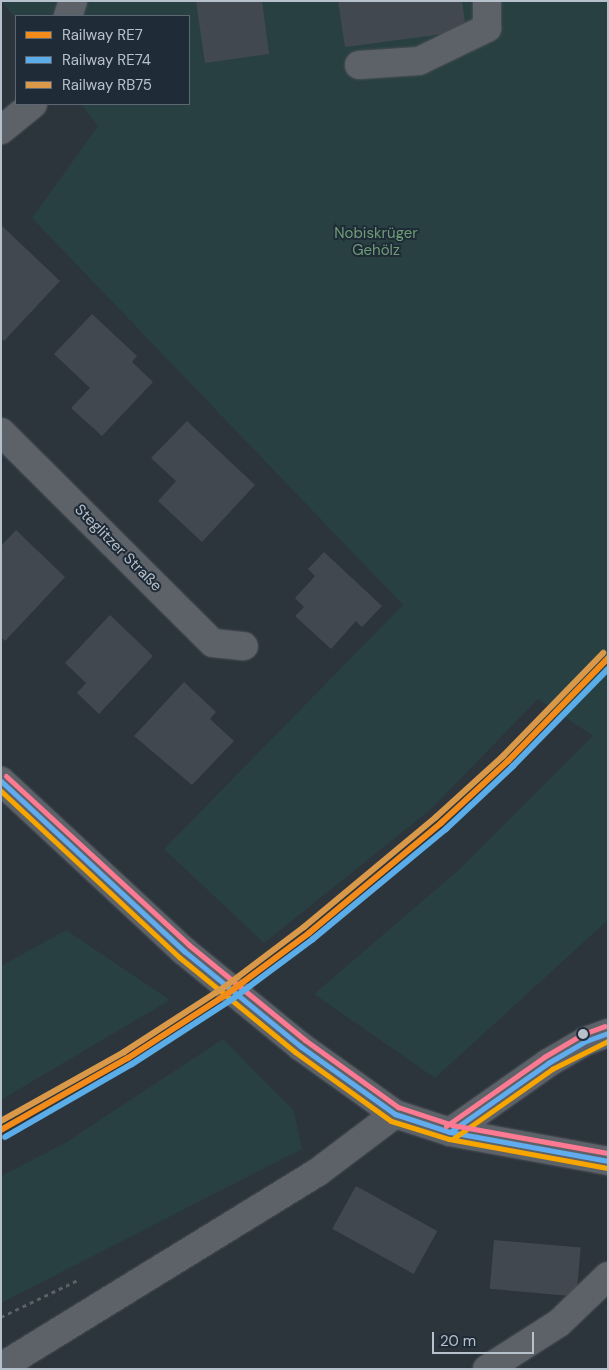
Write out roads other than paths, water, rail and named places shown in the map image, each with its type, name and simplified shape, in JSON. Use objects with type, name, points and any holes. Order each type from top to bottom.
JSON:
[{"type":"street","points":[[68,15],[73,1]]},
{"type":"street","points":[[359,65],[419,61],[487,28],[487,1]]},
{"type":"street","points":[[1,130],[32,105]]},
{"type":"street","name":"Steglitzer Straße","points":[[1,432],[213,643],[244,646]]},
{"type":"street","points":[[1,781],[184,951],[300,1046],[395,1114],[450,1132],[608,1161]]},
{"type":"street","points":[[450,1132],[548,1063],[586,1041],[608,1033]]},
{"type":"street","points":[[1,1367],[318,1172],[395,1114]]},
{"type":"street","points":[[487,1369],[559,1323],[608,1276]]},
{"type":"rail line","name":"RB75","points":[[1,1121],[124,1052],[223,988],[304,927],[436,817],[503,756],[603,653]]},
{"type":"rail line","name":"RE7","points":[[1,1130],[128,1058],[227,994],[309,933],[441,823],[508,761],[608,658]]},
{"type":"rail line","name":"RE74","points":[[5,1137],[132,1064],[231,1000],[313,939],[446,829],[513,766],[608,669]]},
{"type":"park label","name":"Nobiskrüger Gehölz","points":[[376,242]]}]
